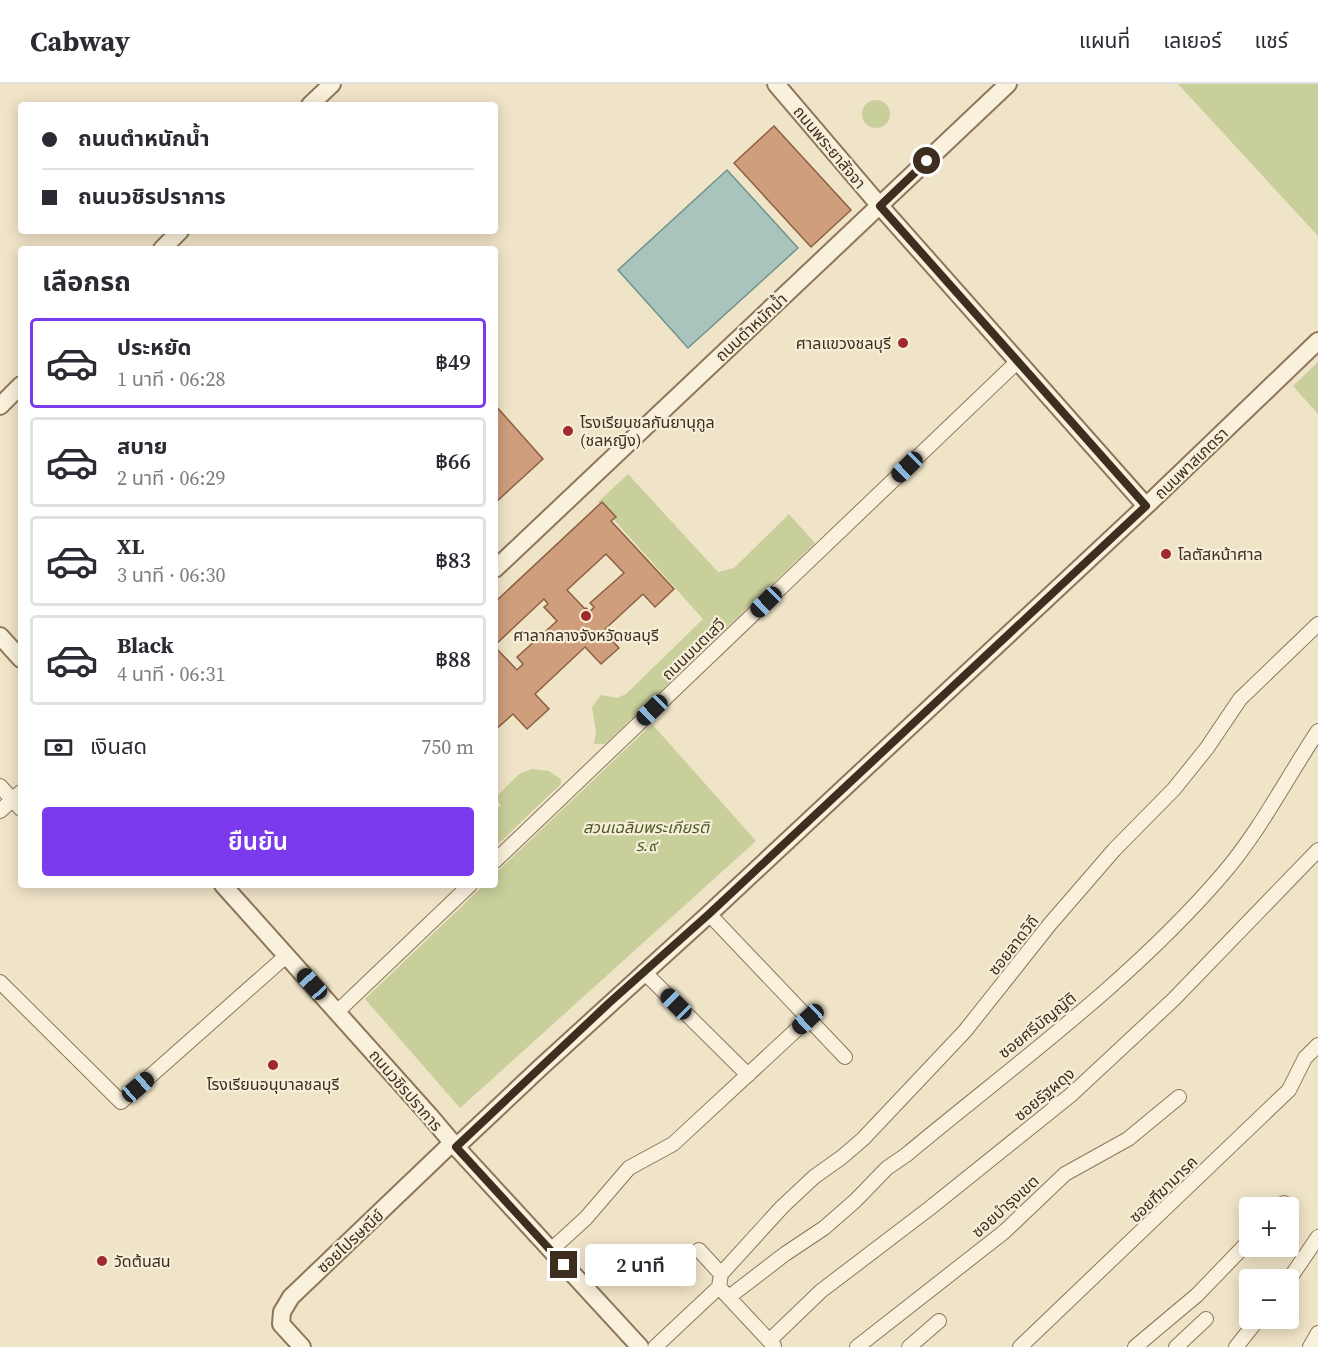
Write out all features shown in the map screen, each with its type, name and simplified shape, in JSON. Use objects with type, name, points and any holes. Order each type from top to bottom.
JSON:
[{"type":"street","points":[[313,102],[332,84]]},
{"type":"street","name":"ถนนพระยาสัจจา","points":[[776,84],[880,206],[1146,506]]},
{"type":"street","name":"ถนนตำหนักน้ำ","points":[[498,566],[1008,84]]},
{"type":"street","points":[[165,246],[177,234]]},
{"type":"street","name":"ถนนพาสเภตรา","points":[[454,1145],[709,914],[1146,506],[1318,341]]},
{"type":"street","name":"ถนนมนตเสวี","points":[[498,858],[1017,361]]},
{"type":"street","points":[[0,406],[18,388]]},
{"type":"street","name":"ซอยลาดวิถี","points":[[655,1347],[723,1286],[782,1207],[814,1177],[863,1139],[965,1032],[1064,908],[1114,850],[1174,789],[1207,748],[1240,699],[1318,624]]},
{"type":"street","points":[[0,636],[18,656]]},
{"type":"street","name":"ซอยศรีบัญญัติ","points":[[723,1286],[785,1254],[824,1228],[855,1201],[887,1168],[1110,987],[1222,875],[1248,841],[1318,731]]},
{"type":"street","points":[[0,786],[18,800],[0,811]]},
{"type":"street","name":"ซอยรัฐผดุง","points":[[772,1344],[821,1291],[930,1208],[1072,1094],[1174,999],[1318,850]]},
{"type":"street","name":"ถนนวชิรปราการ","points":[[226,888],[454,1145],[640,1347]]},
{"type":"street","points":[[337,1012],[467,888]]},
{"type":"street","points":[[709,914],[845,1057]]},
{"type":"street","points":[[0,982],[121,1102],[286,956]]},
{"type":"street","points":[[644,972],[748,1075]]},
{"type":"street","points":[[551,1250],[586,1218],[629,1168],[673,1144],[808,1019]]},
{"type":"street","name":"ซอยฑีฆามารค","points":[[1020,1347],[1289,1090],[1305,1058],[1318,1045]]},
{"type":"street","name":"ซอยบำรุงเขต","points":[[857,1347],[1004,1232],[1065,1174],[1128,1138],[1179,1097]]},
{"type":"street","name":"ซอยไปรษณีย์","points":[[302,1347],[281,1324],[282,1312],[291,1297],[454,1145]]},
{"type":"street","points":[[1296,1269],[1318,1237]]},
{"type":"street","points":[[699,1250],[723,1286],[772,1344]]},
{"type":"street","points":[[1135,1347],[1197,1295],[1239,1251]]},
{"type":"street","points":[[1176,1347],[1206,1319]]},
{"type":"street","points":[[909,1347],[939,1321]]},
{"type":"street","points":[[1236,1347],[1250,1329]]},
{"type":"street","points":[[1310,1347],[1318,1332]]},
{"type":"green space","points":[[1178,84],[1318,84],[1318,236]]},
{"type":"green space","points":[[876,100],[886,104],[890,114],[886,124],[876,128],[866,124],[862,114],[866,104]]},
{"type":"green space","points":[[1318,362],[1318,414],[1293,386]]},
{"type":"green space","points":[[628,474],[718,572],[734,568],[789,514],[815,543],[605,744],[594,744],[596,732],[592,707],[601,695],[617,698],[626,694],[703,619],[598,502]]},
{"type":"green space","name":"สวนเฉลิมพระเกียรติ ร.๙","points":[[652,724],[756,841],[460,1108],[365,999],[481,888],[498,888],[498,871]]},
{"type":"green space","points":[[532,769],[549,771],[561,779],[561,784],[498,844],[498,808],[501,805],[498,802],[498,795],[519,774]]},
{"type":"water","points":[[727,170],[798,248],[688,348],[618,270]]},
{"type":"building","points":[[774,126],[851,210],[811,247],[734,163]]},
{"type":"building","points":[[498,408],[543,459],[498,500]]},
{"type":"building","name":"ศาลากลางจังหวัดชลบุรี","points":[[602,502],[616,517],[611,521],[674,589],[655,607],[643,594],[603,631],[619,648],[601,664],[585,647],[535,694],[549,709],[527,729],[513,714],[498,727],[498,650],[517,670],[523,664],[517,657],[557,621],[544,607],[548,604],[544,599],[498,642],[498,599]],"holes":[[[606,554],[624,573],[590,603],[594,607],[590,612],[567,590]]]},
{"type":"place","name":"ศาลแขวงชลบุรี","points":[[903,343]]},
{"type":"place","name":"โรงเรียนชลกันยานุกูล (ชลหญิง)","points":[[568,431]]},
{"type":"place","name":"โลตัสหน้าศาล","points":[[1166,554]]},
{"type":"place","name":"ศาลากลางจังหวัดชลบุรี","points":[[586,616]]},
{"type":"place","name":"โรงเรียนอนุบาลชลบุรี","points":[[273,1065]]},
{"type":"place","name":"วัดต้นสน","points":[[102,1261]]},
{"type":"route","points":[[564,1265],[456,1147],[1146,506],[880,206],[927,161]]}]
